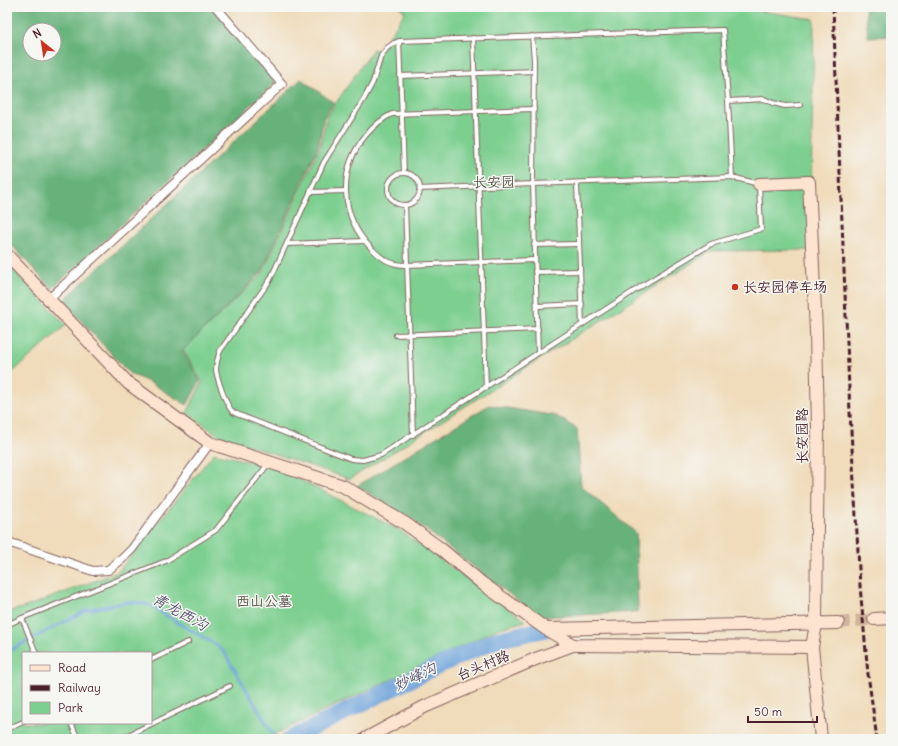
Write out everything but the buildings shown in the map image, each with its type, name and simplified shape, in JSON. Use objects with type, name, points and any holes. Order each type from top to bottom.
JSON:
[{"type":"street","points":[[49,299],[282,84],[216,7]]},
{"type":"street","name":"长安园路","points":[[759,184],[808,182],[816,332],[818,429],[816,624],[812,647],[821,739]]},
{"type":"street","points":[[7,255],[128,383],[210,443],[343,486],[406,524],[441,549],[483,584],[546,629],[573,645],[812,647]]},
{"type":"street","points":[[7,541],[93,572],[108,570],[132,549],[210,443]]},
{"type":"street","points":[[874,619],[891,618]]},
{"type":"street","points":[[546,629],[838,623]]},
{"type":"street","name":"台头村路","points":[[365,739],[424,707],[538,658],[573,645]]},
{"type":"lane","points":[[419,189],[577,182],[732,178],[759,184],[761,229],[711,244],[648,282],[381,455],[363,460],[351,459],[232,412],[223,393],[216,371],[220,351],[270,280],[324,162],[352,119],[373,82],[381,56],[387,48],[394,43],[399,41],[473,38],[723,30],[732,178]]},
{"type":"lane","points":[[532,36],[534,71],[534,245],[538,353]]},
{"type":"lane","points":[[473,38],[486,388]]},
{"type":"lane","points":[[399,41],[404,174]]},
{"type":"lane","points":[[400,76],[534,71]]},
{"type":"lane","points":[[728,101],[764,98],[773,103],[785,106],[800,105]]},
{"type":"lane","points":[[534,109],[392,114],[384,118],[372,128],[360,143],[348,169],[345,185],[346,199],[355,228],[364,241],[378,255],[391,263],[407,265],[535,260]]},
{"type":"lane","points":[[404,174],[412,176],[416,179],[419,189],[419,194],[416,198],[412,202],[405,204],[398,204],[393,201],[388,192],[389,182],[392,178],[397,175],[404,174]]},
{"type":"lane","points":[[577,182],[582,325]]},
{"type":"lane","points":[[310,192],[346,191]]},
{"type":"lane","points":[[405,204],[413,435]]},
{"type":"lane","points":[[287,244],[364,241]]},
{"type":"lane","points":[[534,245],[579,244]]},
{"type":"lane","points":[[535,272],[580,271]]},
{"type":"lane","points":[[537,306],[582,304]]},
{"type":"lane","points":[[396,335],[538,330]]},
{"type":"lane","points":[[7,625],[166,561],[216,530],[270,462]]},
{"type":"lane","points":[[22,618],[36,652]]},
{"type":"lane","points":[[152,660],[188,642]]},
{"type":"lane","points":[[152,724],[230,686]]},
{"type":"lane","points":[[7,729],[22,722]]},
{"type":"lane","points":[[70,724],[78,739]]},
{"type":"lane","points":[[120,739],[151,724]]},
{"type":"green space","points":[[7,7],[212,7],[276,82],[52,289],[7,240]]},
{"type":"green space","name":"长安园","points":[[399,7],[734,7],[814,19],[810,250],[711,251],[350,479],[218,435],[187,413],[202,382],[183,350],[262,274],[320,147],[327,116],[373,49],[380,51],[405,12]]},
{"type":"green space","points":[[865,7],[891,7],[891,36],[868,37]]},
{"type":"green space","points":[[301,79],[334,103],[324,117],[318,147],[261,273],[182,351],[200,381],[187,405],[151,383],[129,373],[63,301]]},
{"type":"green space","points":[[7,264],[66,325],[7,377]]},
{"type":"green space","points":[[489,405],[556,416],[577,429],[581,486],[636,533],[638,612],[539,617],[412,519],[357,486]]},
{"type":"green space","name":"西山公墓","points":[[214,453],[279,469],[399,530],[526,621],[500,628],[266,739],[7,739],[7,612],[26,607],[118,572]]},
{"type":"waterway","name":"青龙西沟","points":[[7,652],[87,610],[128,602],[148,604],[215,644],[224,652],[276,739]]},
{"type":"waterway","name":"妙峰沟","points":[[290,739],[444,663],[496,640],[546,629]]},
{"type":"tunnel","points":[[838,623],[874,619]]},
{"type":"railway","points":[[833,7],[850,413],[860,586],[868,674],[877,739]]},
{"type":"place","name":"长安园停车场","points":[[735,287]]}]
